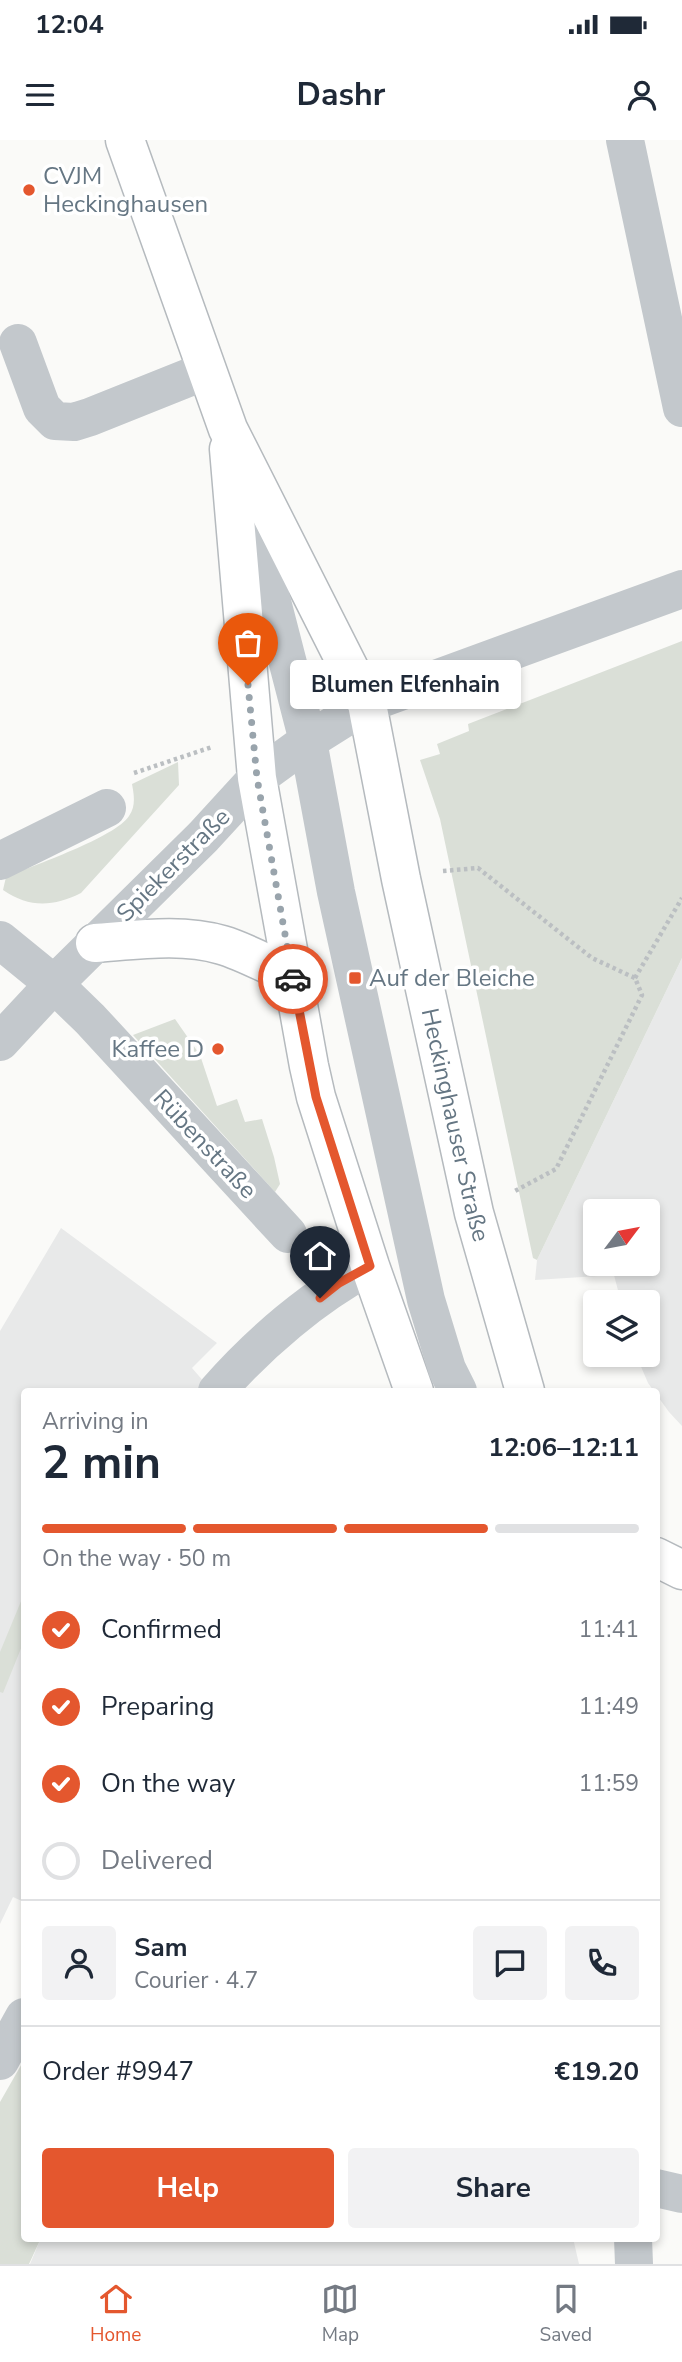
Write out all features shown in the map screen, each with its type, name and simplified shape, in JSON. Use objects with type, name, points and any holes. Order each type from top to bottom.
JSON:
[{"type":"main road","name":"Heckinghauser Straße","points":[[125,140],[205,371],[228,429],[367,704],[401,879],[474,1213],[524,1388]]},
{"type":"main road","name":"Heckinghauser Straße","points":[[228,429],[257,778],[292,975],[316,1097],[410,1388]]},
{"type":"main road","points":[[95,943],[143,940],[222,945],[292,975]]},
{"type":"main road","points":[[660,1558],[682,1570]]},
{"type":"street","points":[[625,140],[682,408]]},
{"type":"street","points":[[18,343],[42,408],[55,421],[82,420],[205,371]]},
{"type":"street","points":[[228,429],[308,741],[336,892],[426,1300],[447,1369],[456,1388]]},
{"type":"street","name":"Spiekerstraße","points":[[0,1042],[54,984],[203,837],[257,778],[308,741],[367,704],[682,589]]},
{"type":"street","points":[[0,861],[107,808]]},
{"type":"street","name":"Rübenstraße","points":[[0,940],[54,984],[90,1019],[288,1234]]},
{"type":"street","points":[[220,1388],[245,1359],[339,1283],[370,1266]]},
{"type":"street","points":[[0,2061],[21,2022]]},
{"type":"street","points":[[660,2189],[682,2194]]},
{"type":"street","points":[[633,2242],[634,2264]]},
{"type":"path","points":[[107,808],[131,774],[253,733]]},
{"type":"path","points":[[401,879],[458,868],[478,868],[592,958],[635,978],[642,995],[556,1169],[474,1213]]},
{"type":"path","points":[[635,978],[682,898]]},
{"type":"shaded area","points":[[682,641],[682,958],[537,1260],[533,1258],[440,819],[420,760],[440,754],[437,744],[469,731],[468,724]]},
{"type":"shaded area","points":[[178,762],[179,785],[81,893],[61,901],[32,903],[3,890],[6,877],[91,842],[121,824],[133,808],[132,784]]},
{"type":"shaded area","points":[[682,958],[682,1426],[660,1400],[660,1388],[652,1388],[641,1367],[660,1367],[660,1290],[618,1290],[614,1276],[660,1276],[660,1199],[583,1199],[583,1276],[598,1276],[535,1280],[537,1260]]},
{"type":"shaded area","points":[[175,1019],[200,1055],[217,1106],[237,1099],[245,1122],[262,1119],[280,1184],[275,1192],[133,1035]]},
{"type":"shaded area","points":[[61,1228],[217,1343],[192,1368],[209,1388],[21,1388],[21,1901],[13,1897],[0,1924],[0,1331]]},
{"type":"shaded area","points":[[21,1601],[21,1648],[3,1693],[0,1692],[0,1652]]},
{"type":"shaded area","points":[[21,2065],[21,2242],[39,2242],[29,2264],[0,2264],[0,2102]]},
{"type":"shaded area","points":[[39,2242],[574,2242],[579,2264],[30,2264]]},
{"type":"way so far","points":[[248,685],[257,778],[293,979]]},
{"type":"place","name":"CVJM Heckinghausen","points":[[29,190]]},
{"type":"place","name":"Blumen Elfenhain","points":[[248,685]]},
{"type":"place","name":"Auf der Bleiche","points":[[355,978]]},
{"type":"place","name":"Kaffee D","points":[[218,1049]]},
{"type":"route","points":[[293,979],[316,1097],[370,1266],[339,1283],[320,1298]]}]
